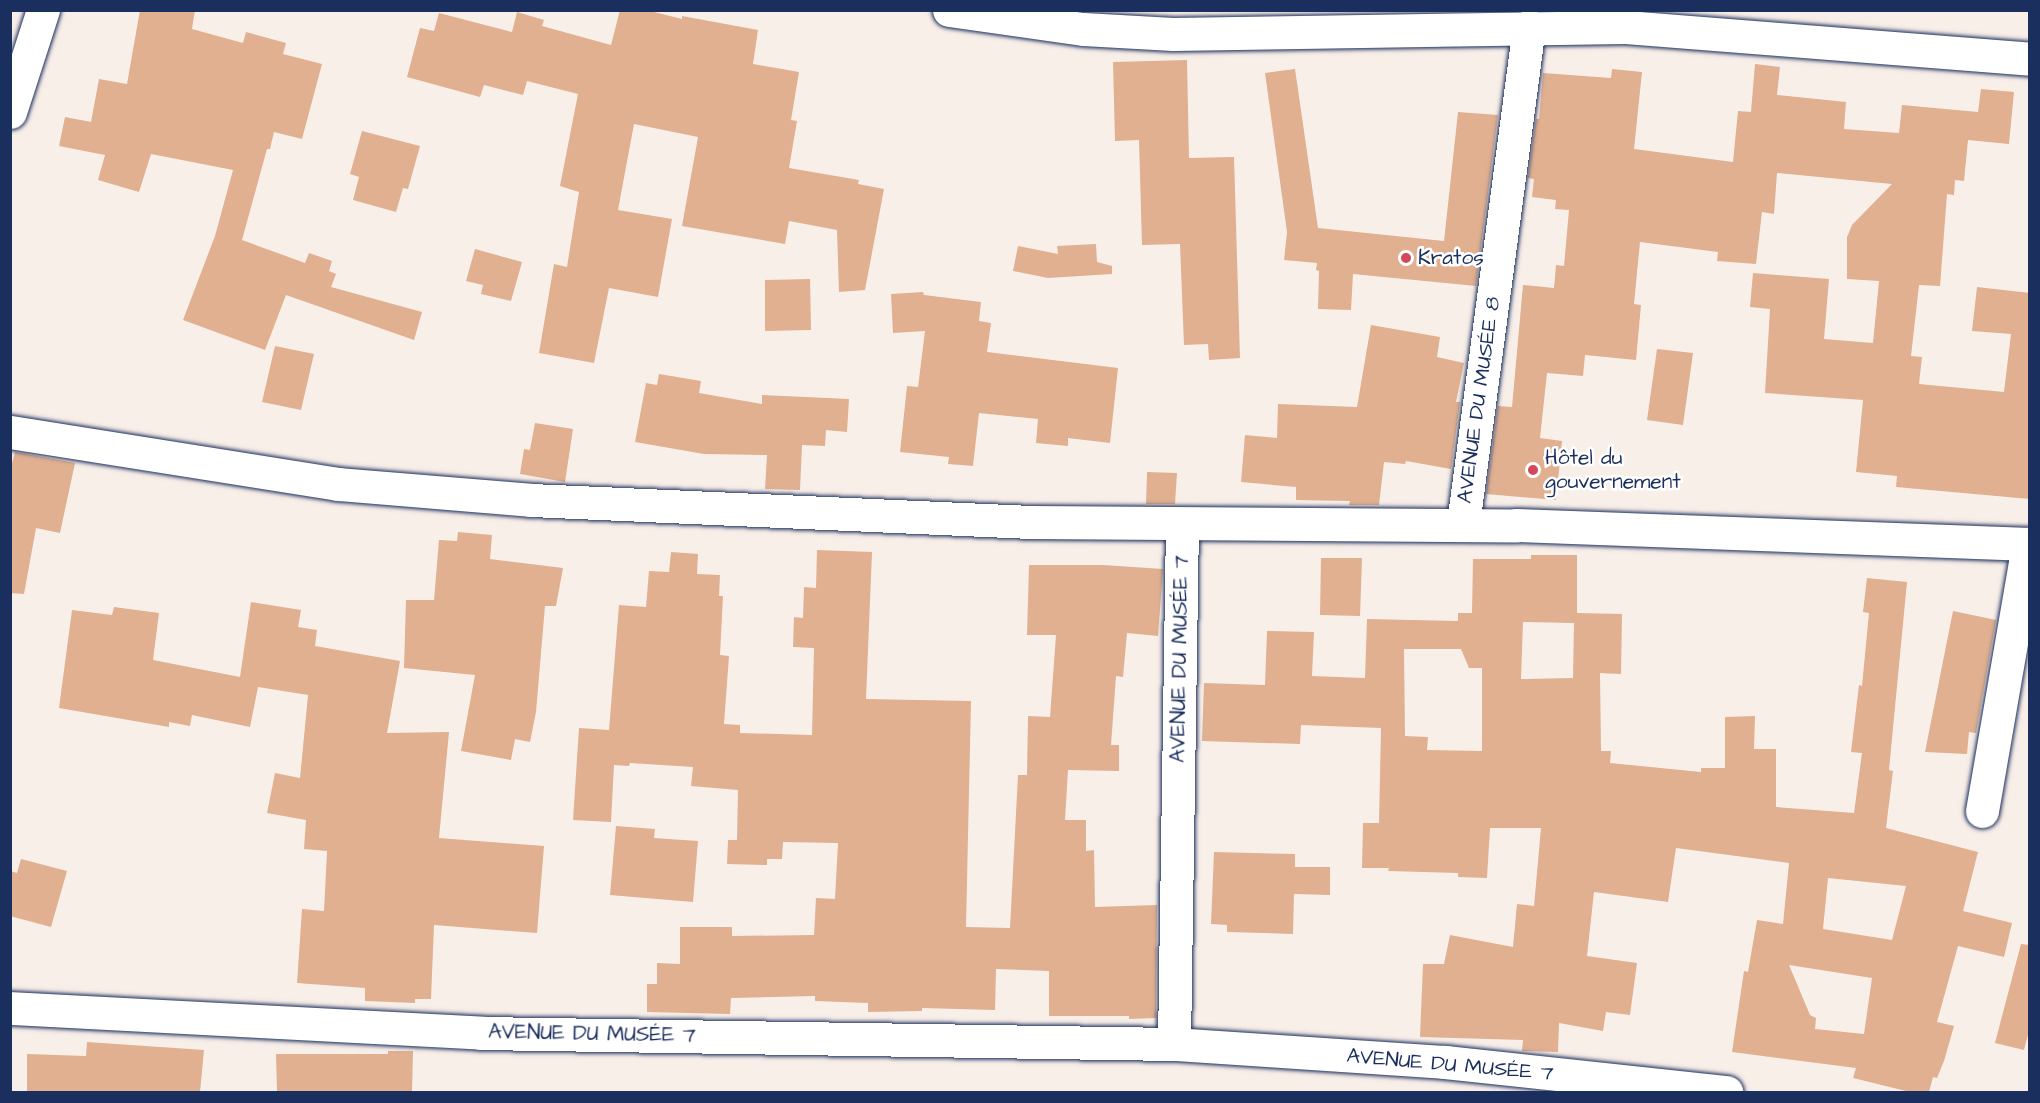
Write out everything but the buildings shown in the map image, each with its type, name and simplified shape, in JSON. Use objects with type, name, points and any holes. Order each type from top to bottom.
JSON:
[{"type":"street","points":[[10,112],[43,10]]},
{"type":"street","points":[[949,10],[1083,29],[1173,34],[1529,27],[1627,19],[2030,59]]},
{"type":"street","name":"AVENUE DU MUSÉE 8","points":[[1463,524],[1529,27]]},
{"type":"street","points":[[10,432],[338,484],[520,499],[727,511],[1182,525],[1463,524],[2029,544],[1982,810]]},
{"type":"street","name":"AVENUE DU MUSÉE 7","points":[[1174,1044],[1182,525]]},
{"type":"street","name":"AVENUE DU MUSÉE 7","points":[[10,1008],[481,1033],[1174,1044],[1445,1062],[1726,1092]]},
{"type":"place","name":"Kratos","points":[[1406,258]]},
{"type":"place","name":"Hôtel du gouvernement","points":[[1533,470]]}]
